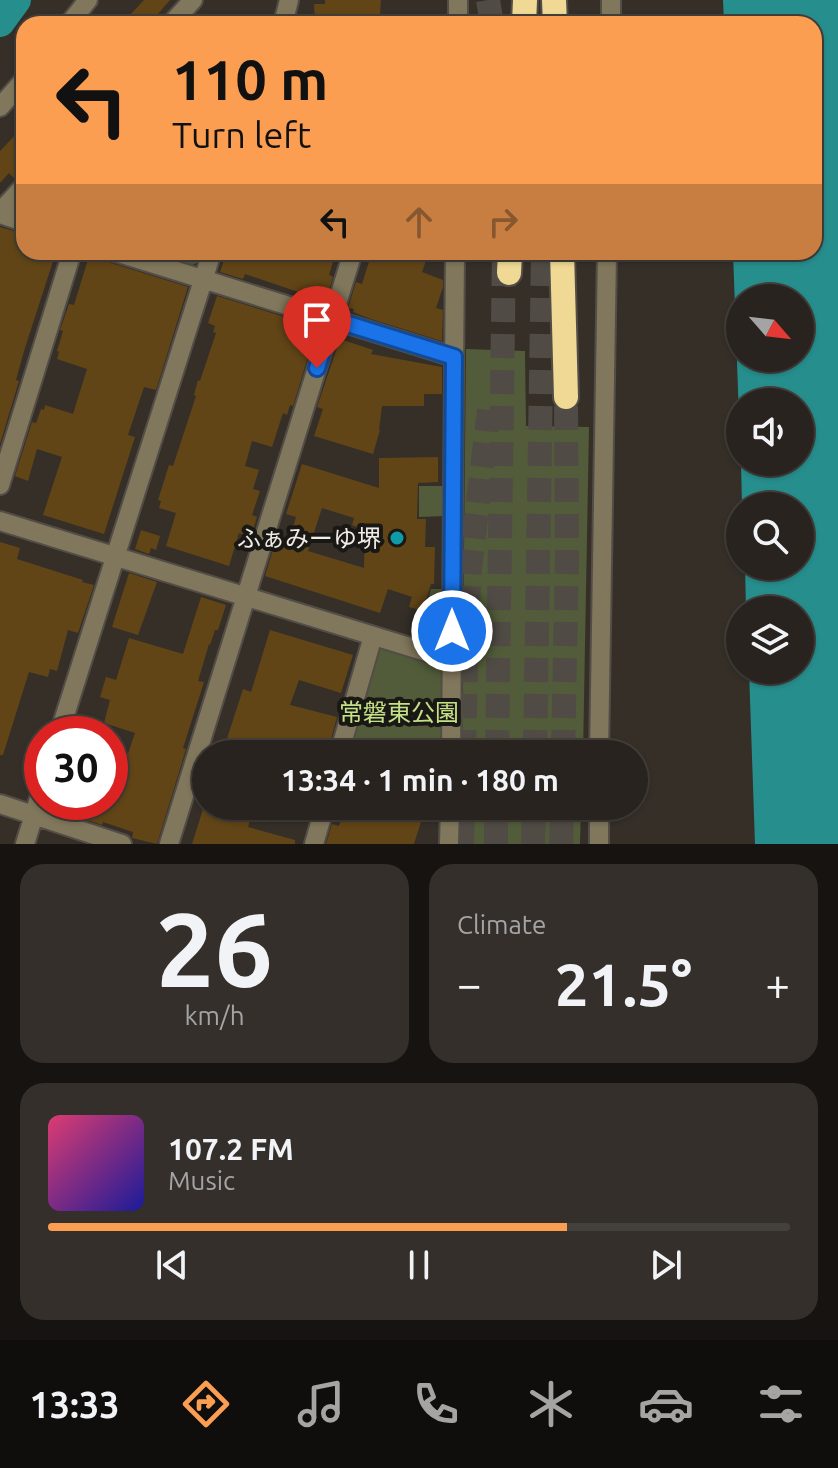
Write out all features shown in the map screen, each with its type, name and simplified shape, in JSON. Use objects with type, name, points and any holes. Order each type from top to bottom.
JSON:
[{"type":"highway","points":[[562,260],[566,397]]},
{"type":"street","points":[[75,16],[88,0]]},
{"type":"street","points":[[178,16],[193,0]]},
{"type":"street","points":[[0,107],[16,89]]},
{"type":"street","points":[[0,213],[16,195]]},
{"type":"street","points":[[0,485],[70,260]]},
{"type":"street","points":[[141,260],[454,357]]},
{"type":"street","points":[[65,716],[209,260]]},
{"type":"street","points":[[169,844],[350,260]]},
{"type":"street","points":[[451,740],[455,260]]},
{"type":"street","points":[[599,740],[607,260]]},
{"type":"street","points":[[0,521],[452,660]]},
{"type":"street","points":[[343,740],[373,636]]},
{"type":"street","points":[[0,804],[24,812]]},
{"type":"street","points":[[25,844],[32,820]]},
{"type":"street","points":[[49,820],[122,844]]},
{"type":"street","points":[[314,844],[321,820]]},
{"type":"street","points":[[449,844],[450,820]]},
{"type":"street","points":[[599,820],[599,844]]},
{"type":"green space","points":[[172,260],[200,260],[190,266]]},
{"type":"green space","points":[[466,349],[525,351],[526,426],[589,427],[583,740],[462,740]]},
{"type":"green space","points":[[419,486],[446,486],[446,516],[419,517]]},
{"type":"green space","points":[[431,589],[445,589],[445,639],[438,645],[418,639]]},
{"type":"green space","name":"常磐東公園","points":[[379,648],[435,665],[442,671],[441,740],[348,740],[373,652]]},
{"type":"green space","points":[[462,820],[581,820],[580,844],[462,844]]},
{"type":"water","points":[[723,0],[838,0],[838,844],[755,844],[749,684],[814,684],[814,596],[746,596],[745,580],[814,580],[814,492],[742,492],[741,476],[814,476],[814,388],[738,388],[737,372],[814,372],[814,284],[734,284],[733,260],[822,260],[822,16],[724,16]]},
{"type":"building","points":[[144,0],[170,0],[158,14],[160,16],[129,16]]},
{"type":"building","points":[[325,0],[381,0],[380,14],[315,16],[314,4],[325,4]]},
{"type":"building","points":[[16,134],[16,176],[14,178],[9,173],[0,183],[0,151]]},
{"type":"building","points":[[0,227],[16,232],[16,260],[53,260],[24,351],[16,380],[19,381],[0,444]]},
{"type":"building","points":[[88,260],[108,260],[188,287],[156,390],[144,387],[128,435],[135,437],[104,534],[43,515],[62,457],[37,449],[28,481],[15,476],[32,422],[36,423],[41,409],[44,410],[45,405],[73,414],[87,369],[57,359],[57,351],[69,304],[74,305]]},
{"type":"building","points":[[224,260],[334,260],[329,275],[333,277],[325,303],[245,274],[243,279],[220,272]]},
{"type":"building","points":[[370,260],[426,260],[422,272],[443,280],[436,308],[443,310],[442,341],[353,312],[354,309],[348,308],[356,282],[362,284]]},
{"type":"building","points":[[217,296],[317,327],[293,406],[290,405],[287,415],[283,413],[272,447],[252,441],[245,466],[259,470],[253,489],[260,491],[252,515],[257,517],[253,530],[246,528],[244,535],[239,533],[229,566],[166,546],[176,513],[159,508],[161,501],[158,500],[169,465],[173,466],[196,396],[198,380],[216,333],[213,332],[215,326],[208,323]]},
{"type":"building","points":[[340,339],[373,350],[371,354],[442,367],[442,394],[424,394],[424,406],[382,406],[380,430],[373,454],[314,436],[323,409],[317,407]]},
{"type":"building","points":[[438,457],[438,482],[418,483],[417,519],[426,519],[425,547],[435,547],[434,584],[431,584],[423,611],[409,607],[412,597],[388,589],[380,613],[265,576],[275,543],[286,547],[288,544],[296,517],[286,514],[302,464],[379,488],[379,458]],"holes":[[[322,508],[354,518],[352,525],[365,530],[364,568],[308,551]]]},
{"type":"building","points":[[141,530],[160,536],[156,550],[151,548],[149,554],[135,549]]},
{"type":"building","points":[[0,542],[20,548],[17,559],[94,585],[78,633],[68,630],[57,671],[50,669],[48,677],[29,672],[3,755],[0,755]]},
{"type":"building","points":[[129,573],[157,582],[138,635],[112,627]]},
{"type":"building","points":[[201,597],[226,605],[218,630],[215,630],[209,644],[198,681],[204,682],[157,844],[132,838],[133,832],[87,820],[128,820],[128,754],[135,733],[128,731],[128,716],[106,716],[110,700],[100,697],[106,677],[116,680],[129,638],[183,654]]},
{"type":"building","points":[[270,630],[353,655],[341,693],[299,680],[290,705],[337,717],[331,740],[227,740],[243,689],[251,692]]},
{"type":"building","points":[[200,820],[250,820],[248,827],[295,840],[295,844],[192,844]]},
{"type":"building","points":[[341,820],[422,820],[414,844],[326,844],[332,824],[339,826]]},
{"type":"waterway","points":[[0,22],[16,0]]},
{"type":"tunnel","points":[[488,0],[491,16]]},
{"type":"tunnel","points":[[497,740],[504,260]]},
{"type":"tunnel","points":[[535,740],[543,260]]},
{"type":"tunnel","points":[[563,740],[566,397]]},
{"type":"tunnel","points":[[464,740],[470,568],[489,410]]},
{"type":"tunnel","points":[[462,844],[463,820]]},
{"type":"tunnel","points":[[496,820],[496,844]]},
{"type":"tunnel","points":[[533,844],[534,820]]},
{"type":"tunnel","points":[[561,844],[562,820]]},
{"type":"place","name":"ふぁみーゆ堺","points":[[397,538]]},
{"type":"route","points":[[317,368],[332,319],[454,357],[452,631]]}]
